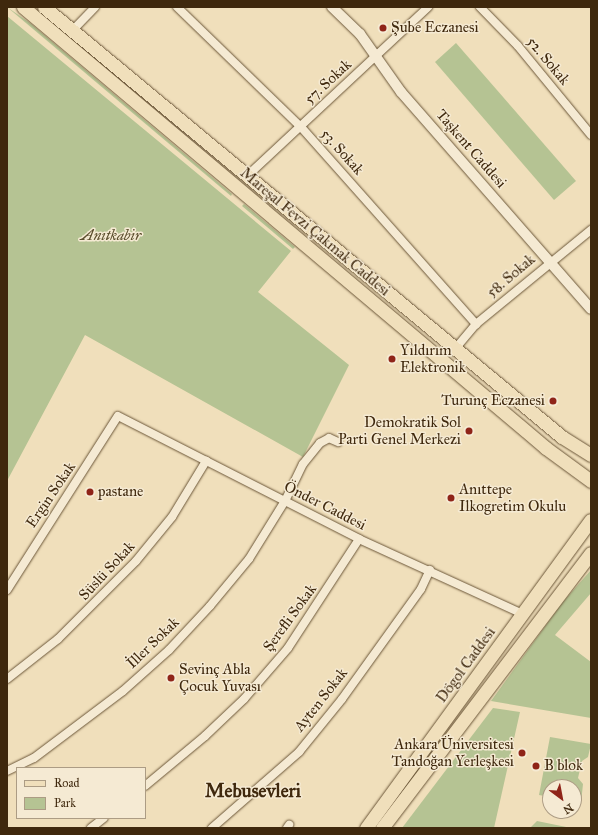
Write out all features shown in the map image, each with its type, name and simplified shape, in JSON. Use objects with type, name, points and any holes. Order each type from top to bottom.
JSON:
[{"type":"main road","name":"Mareşal Fevzi Çakmak Caddesi","points":[[23,7],[539,442],[589,480]]},
{"type":"main road","name":"Mareşal Fevzi Çakmak Caddesi","points":[[44,7],[246,177],[562,437],[591,455]]},
{"type":"main road","name":"Dögol Caddesi","points":[[366,828],[591,520]]},
{"type":"main road","name":"Dögol Caddesi","points":[[382,828],[591,553]]},
{"type":"street","points":[[72,31],[95,7]]},
{"type":"street","name":"53. Sokak","points":[[177,7],[301,127],[476,324]]},
{"type":"street","name":"Taşkent Caddesi","points":[[332,7],[377,56],[401,92],[591,308]]},
{"type":"street","name":"57. Sokak","points":[[246,177],[428,7]]},
{"type":"street","name":"52. Sokak","points":[[480,7],[518,46],[591,135]]},
{"type":"street","name":"58. Sokak","points":[[455,349],[476,324],[591,230]]},
{"type":"street","name":"Önder Caddesi","points":[[118,416],[359,539],[430,570],[523,614]]},
{"type":"street","name":"Ergin Sokak","points":[[7,590],[118,416]]},
{"type":"street","name":"İller Sokak","points":[[17,767],[34,758],[123,691],[169,650],[210,606],[249,559],[285,501],[303,464],[320,443],[329,438],[338,442]]},
{"type":"street","name":"Süslü Sokak","points":[[7,679],[58,639],[136,561],[172,517],[206,461]]},
{"type":"street","name":"Şerefli Sokak","points":[[146,785],[244,699],[288,648],[359,539]]},
{"type":"street","name":"Ayten Sokak","points":[[212,828],[299,752],[342,700],[421,589],[430,570]]},
{"type":"street","name":"İller Sokak","points":[[7,772],[16,767]]},
{"type":"street","points":[[91,828],[103,819]]},
{"type":"green space","points":[[7,7],[30,23],[232,194],[231,196]]},
{"type":"green space","name":"Anıtkabir","points":[[7,16],[291,251],[258,292],[349,365],[303,457],[85,335],[7,481]]},
{"type":"green space","points":[[456,43],[576,181],[554,200],[435,62]]},
{"type":"green space","points":[[244,204],[295,247],[293,249],[242,206]]},
{"type":"green space","points":[[591,570],[591,593],[555,635],[591,662],[591,718],[491,701],[562,603]]},
{"type":"green space","points":[[493,708],[520,712],[494,828],[402,828]]},
{"type":"green space","points":[[550,737],[591,744],[588,757],[582,761],[579,779],[542,779]]},
{"type":"green space","points":[[542,779],[542,796],[539,795]]},
{"type":"green space","points":[[537,821],[571,828],[530,828]]},
{"type":"place","name":"Şube Eczanesi","points":[[383,28]]},
{"type":"place","name":"Yıldırım Elektronik","points":[[392,359]]},
{"type":"place","name":"Turunç Eczanesi","points":[[553,401]]},
{"type":"place","name":"Demokratik Sol Parti Genel Merkezi","points":[[469,431]]},
{"type":"place","name":"pastane","points":[[90,492]]},
{"type":"place","name":"Anıttepe Ilkogretim Okulu","points":[[451,498]]},
{"type":"place","name":"Sevinç Abla Çocuk Yuvası","points":[[171,678]]},
{"type":"place","name":"Ankara Üniversitesi Tandoğan Yerleşkesi","points":[[522,753]]},
{"type":"place","name":"B blok","points":[[536,766]]},
{"type":"district","name":"Mebusevleri","points":[[253,791]]}]
